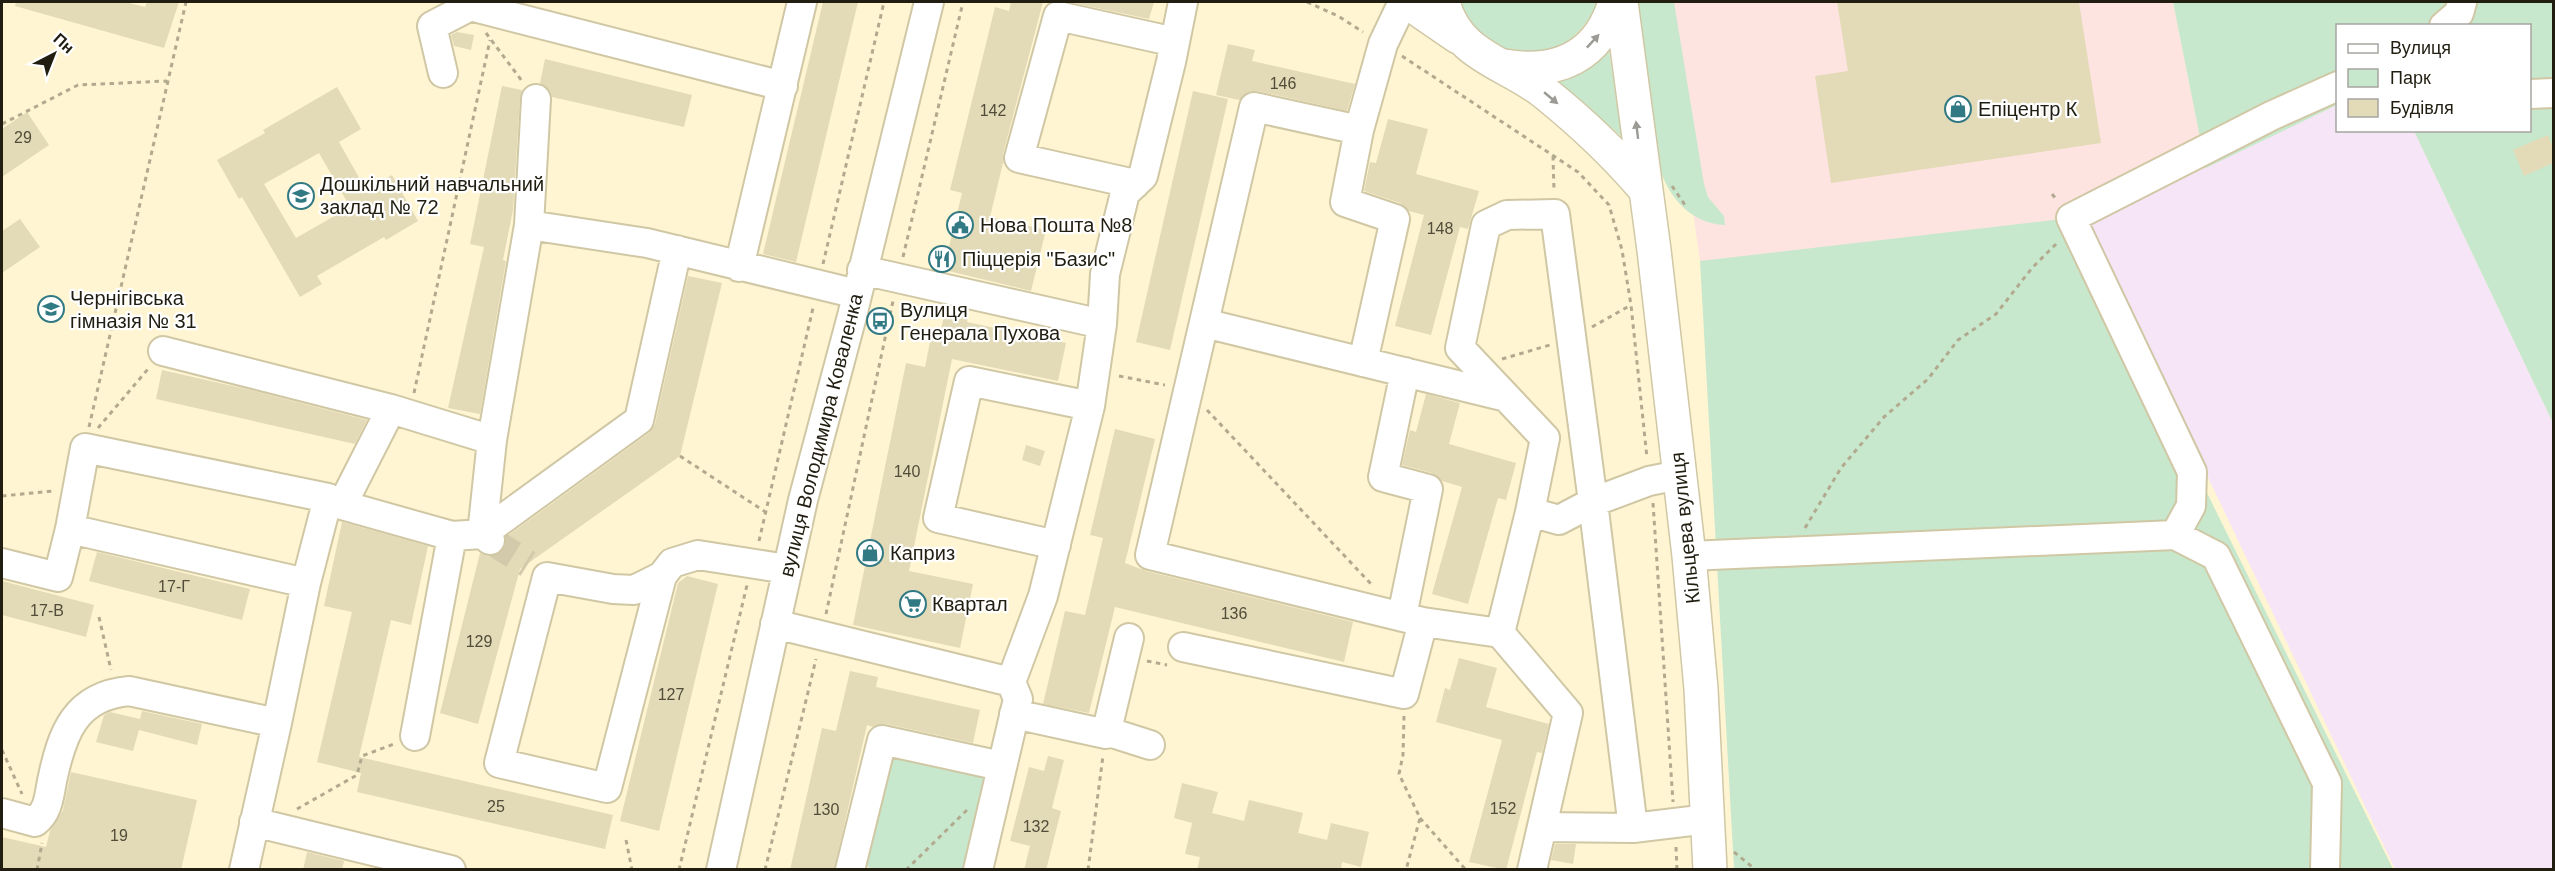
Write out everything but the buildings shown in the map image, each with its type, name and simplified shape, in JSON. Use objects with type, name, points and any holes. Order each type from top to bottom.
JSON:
[{"type":"main road","points":[[1405,2],[1460,38],[1479,55],[1543,91],[1610,150],[1644,188]]},
{"type":"main road","points":[[1443,2],[1446,15],[1460,38]]},
{"type":"main road","points":[[1502,66],[1527,70],[1553,67],[1576,56],[1596,39],[1610,18],[1615,2]]},
{"type":"main road","name":"Кільцева вулиця","points":[[1621,2],[1654,250],[1689,555],[1701,689],[1710,870]]},
{"type":"street","points":[[739,267],[802,2]]},
{"type":"street","name":"вулиця Володимира Коваленка","points":[[721,870],[787,569],[929,2]]},
{"type":"street","points":[[978,870],[1018,699],[1011,682],[1044,596],[1090,406],[1102,324],[1105,274],[1125,193],[1143,176],[1183,2]]},
{"type":"street","points":[[1364,362],[1395,219],[1345,202],[1359,130],[1383,44],[1405,2]]},
{"type":"street","points":[[2446,24],[2459,13],[2462,2]]},
{"type":"street","points":[[443,73],[432,26],[474,4],[783,86]]},
{"type":"street","points":[[1135,184],[1019,158],[1058,16],[1175,42]]},
{"type":"street","points":[[2175,535],[2191,506],[2192,472],[2071,218],[2273,115],[2336,86]]},
{"type":"street","points":[[486,537],[492,440],[530,225],[530,91]]},
{"type":"street","points":[[2531,94],[2553,93]]},
{"type":"street","points":[[1359,130],[1254,107],[1150,555],[1412,619],[1500,633],[1568,713],[1532,870]]},
{"type":"street","points":[[1500,633],[1530,512],[1545,438],[1460,348],[1486,225],[1507,215],[1555,214],[1633,828]]},
{"type":"street","points":[[530,225],[647,243],[818,285],[898,278],[1102,324]]},
{"type":"street","points":[[2,563],[58,577],[70,529],[85,445],[335,502],[452,536],[486,537],[639,420],[677,250]]},
{"type":"street","points":[[1204,323],[1506,397]]},
{"type":"street","points":[[163,351],[400,412],[492,440]]},
{"type":"street","points":[[1176,656],[1404,694],[1428,489],[1383,477],[1405,372]]},
{"type":"street","points":[[1056,544],[938,518],[969,381],[1090,406]]},
{"type":"street","points":[[244,870],[260,824],[306,583],[335,502],[400,412]]},
{"type":"street","points":[[1530,512],[1559,520],[1593,502],[1649,481],[1679,475]]},
{"type":"street","points":[[70,529],[306,583]]},
{"type":"street","points":[[1689,555],[2175,535],[2216,556],[2327,783],[2325,870]]},
{"type":"street","points":[[415,736],[452,536]]},
{"type":"street","points":[[663,576],[634,590],[613,589],[537,570],[499,763],[607,788],[663,576],[672,563],[698,555],[787,569]]},
{"type":"street","points":[[775,624],[1011,682]]},
{"type":"street","points":[[1106,732],[1129,638]]},
{"type":"street","points":[[2,813],[35,822],[42,816],[64,736],[73,721],[96,698],[129,691],[278,723]]},
{"type":"street","points":[[1014,714],[1106,732],[1150,745]]},
{"type":"street","points":[[850,870],[882,740],[1000,772]]},
{"type":"street","points":[[1542,827],[1633,828],[1708,819]]},
{"type":"street","points":[[260,824],[451,870]]},
{"type":"path","points":[[85,445],[186,2]]},
{"type":"path","points":[[679,870],[767,513],[884,2]]},
{"type":"path","points":[[765,870],[822,635],[898,278],[963,2]]},
{"type":"path","points":[[474,4],[490,40],[530,91]]},
{"type":"path","points":[[400,412],[490,40]]},
{"type":"path","points":[[2,124],[78,85],[168,81]]},
{"type":"path","points":[[1552,155],[1555,214]]},
{"type":"path","points":[[1793,552],[1815,507],[1841,468],[1884,417],[1928,379],[1958,340],[1996,314],[2032,268],[2075,225]]},
{"type":"path","points":[[85,445],[163,351]]},
{"type":"path","points":[[1095,371],[1187,389],[1412,619]]},
{"type":"path","points":[[680,456],[767,513]]},
{"type":"path","points":[[2,496],[77,488]]},
{"type":"path","points":[[1654,513],[1674,823]]},
{"type":"path","points":[[99,617],[117,692]]},
{"type":"path","points":[[1156,663],[1176,656]]},
{"type":"path","points":[[1404,694],[1403,755],[1399,774],[1420,818],[1466,870]]},
{"type":"path","points":[[1088,870],[1106,732]]},
{"type":"path","points":[[260,824],[353,778],[357,775],[362,756],[415,736]]},
{"type":"path","points":[[2,750],[35,822]]},
{"type":"path","points":[[906,870],[1000,772]]},
{"type":"path","points":[[1406,870],[1420,818]]},
{"type":"path","points":[[626,840],[632,870]]},
{"type":"shaded area","points":[[1663,2],[2173,2],[2206,168],[2087,224],[1700,261]]},
{"type":"shaded area","points":[[2336,105],[2336,132],[2414,132],[2553,423],[2553,869],[2395,869],[2087,224]]},
{"type":"green space","points":[[1458,2],[1598,2],[1583,27],[1561,45],[1535,53],[1520,53],[1484,40],[1472,27]]},
{"type":"green space","points":[[1634,2],[1674,2],[1704,184],[1708,197],[1724,216],[1725,225],[1702,220],[1692,214],[1676,199],[1664,180],[1660,169]]},
{"type":"green space","points":[[2173,2],[2553,2],[2553,423],[2414,132],[2531,132],[2531,24],[2336,24],[2336,105],[2206,168]]},
{"type":"green space","points":[[1609,50],[1622,137],[1559,82],[1585,71]]},
{"type":"green space","points":[[2071,218],[2393,869],[1734,869],[1700,261]]},
{"type":"green space","points":[[889,750],[989,771],[972,869],[874,869],[868,867],[863,860]]},
{"type":"tunnel","points":[[490,540],[528,564]]},
{"type":"place","name":"Епіцентр К","points":[[1958,109]]},
{"type":"place","name":"Дошкільний навчальний заклад № 72","points":[[301,196]]},
{"type":"place","name":"Нова Пошта №8","points":[[960,225]]},
{"type":"place","name":"Піццерія \"Базис\"","points":[[942,259]]},
{"type":"place","name":"Чернігівська гімназія № 31","points":[[51,309]]},
{"type":"place","name":"Вулиця Генерала Пухова","points":[[880,321]]},
{"type":"place","name":"Каприз","points":[[870,553]]},
{"type":"place","name":"Квартал","points":[[913,604]]}]
